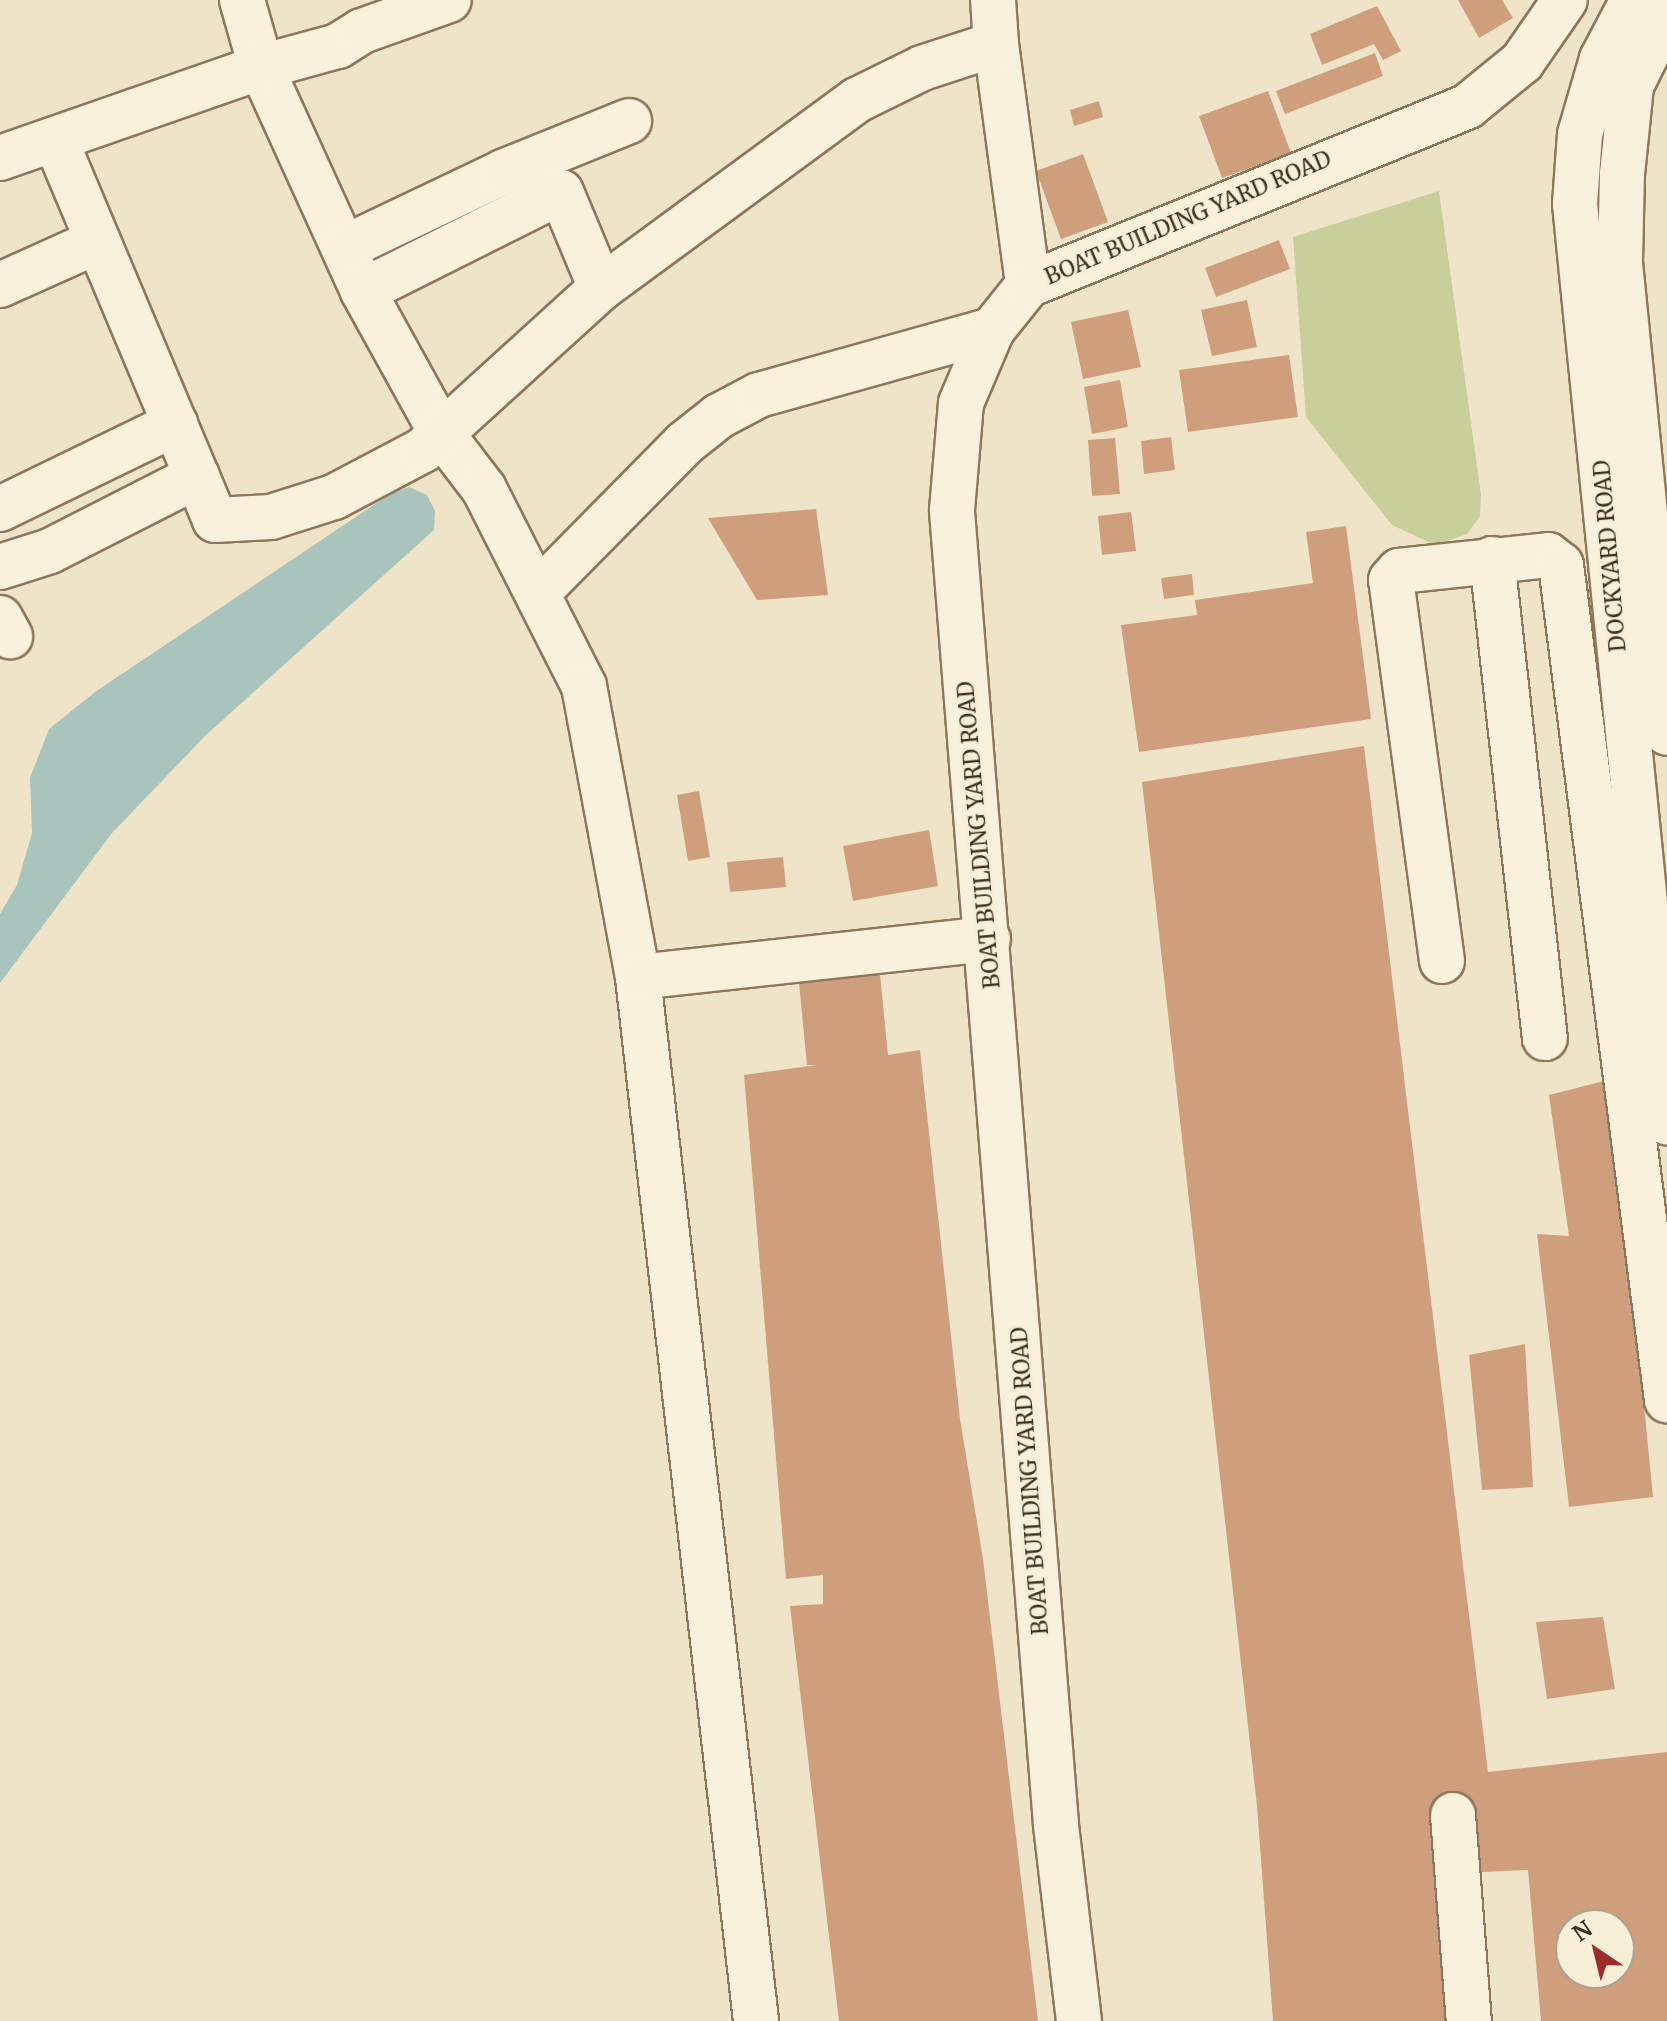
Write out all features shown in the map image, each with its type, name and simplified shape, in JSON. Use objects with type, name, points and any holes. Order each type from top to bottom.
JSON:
[{"type":"street","points":[[242,0],[261,67],[363,291],[445,436],[484,489],[584,686],[638,977],[756,2021]]},
{"type":"street","points":[[0,158],[261,67],[338,46],[362,31],[449,0]]},
{"type":"street","points":[[993,0],[1028,285]]},
{"type":"street","name":"BOAT BUILDING YARD ROAD","points":[[1079,2021],[1056,1824],[952,510],[961,403],[992,330],[1028,285],[1468,106],[1522,62],[1565,0]]},
{"type":"street","name":"DOCKYARD ROAD","points":[[1633,0],[1602,59],[1580,134],[1575,204],[1667,1122]]},
{"type":"street","name":"DOCKYARD ROAD","points":[[1667,13],[1631,86],[1622,174],[1620,263],[1667,733]]},
{"type":"street","points":[[55,139],[215,520],[271,517],[334,497],[445,436],[601,288],[857,100],[922,68],[996,44]]},
{"type":"street","points":[[344,248],[503,172],[629,121]]},
{"type":"street","points":[[363,291],[561,192],[601,288]]},
{"type":"street","points":[[0,285],[98,241]]},
{"type":"street","points":[[538,592],[685,443],[719,416],[759,395],[992,330]]},
{"type":"street","points":[[0,509],[175,424]]},
{"type":"street","points":[[0,567],[50,551],[197,476]]},
{"type":"street","points":[[1442,961],[1391,580],[1399,571],[1548,555],[1561,565],[1667,1400]]},
{"type":"street","points":[[1492,559],[1545,1038]]},
{"type":"street","points":[[638,977],[988,939]]},
{"type":"street","points":[[1453,1815],[1469,2021]]},
{"type":"green space","points":[[1439,191],[1481,495],[1480,516],[1467,534],[1435,545],[1392,525],[1306,417],[1293,237]]},
{"type":"water","points":[[409,487],[427,495],[435,511],[434,530],[206,735],[112,833],[0,983],[0,914],[17,885],[32,833],[30,778],[49,729],[95,692],[390,494]]},
{"type":"building","points":[[1458,0],[1502,0],[1513,18],[1479,38]]},
{"type":"building","points":[[1377,6],[1401,51],[1383,60],[1374,44],[1322,65],[1310,34]]},
{"type":"building","points":[[1375,53],[1383,76],[1285,114],[1276,91]]},
{"type":"building","points":[[1268,91],[1291,153],[1222,178],[1199,116]]},
{"type":"building","points":[[1099,101],[1103,117],[1074,126],[1070,110]]},
{"type":"building","points":[[1083,154],[1108,222],[1061,239],[1036,171]]},
{"type":"building","points":[[1279,240],[1290,269],[1216,297],[1205,268]]},
{"type":"building","points":[[1247,300],[1257,347],[1212,356],[1201,310]]},
{"type":"building","points":[[1128,310],[1141,367],[1083,379],[1071,322]]},
{"type":"building","points":[[1289,355],[1298,417],[1188,432],[1179,370]]},
{"type":"building","points":[[1120,380],[1128,427],[1092,434],[1084,387]]},
{"type":"building","points":[[1171,437],[1175,470],[1144,474],[1141,441]]},
{"type":"building","points":[[1115,438],[1120,494],[1092,496],[1088,440]]},
{"type":"building","points":[[816,509],[828,595],[757,600],[708,518]]},
{"type":"building","points":[[1131,512],[1136,551],[1102,555],[1098,516]]},
{"type":"building","points":[[1346,526],[1371,719],[1139,752],[1121,625],[1197,615],[1195,600],[1313,583],[1306,532]]},
{"type":"building","points":[[1192,574],[1194,595],[1164,599],[1161,578]]},
{"type":"building","points":[[1364,746],[1488,1772],[1667,1752],[1667,2021],[1541,2021],[1528,1870],[1461,1873],[1477,2021],[1273,2021],[1257,1806],[1142,782]]},
{"type":"building","points":[[699,791],[710,857],[688,861],[677,795]]},
{"type":"building","points":[[929,830],[938,886],[853,901],[843,846]]},
{"type":"building","points":[[783,857],[786,887],[730,892],[727,862]]},
{"type":"building","points":[[880,974],[888,1055],[920,1050],[960,1419],[983,1559],[1038,2021],[839,2021],[790,1606],[823,1604],[823,1575],[786,1579],[744,1075],[817,1065],[807,1065],[799,983]]},
{"type":"building","points":[[1612,1079],[1653,1497],[1569,1507],[1537,1234],[1569,1236],[1549,1095]]},
{"type":"building","points":[[1525,1344],[1533,1487],[1482,1490],[1469,1355]]},
{"type":"building","points":[[1603,1617],[1615,1689],[1547,1699],[1536,1622]]}]
